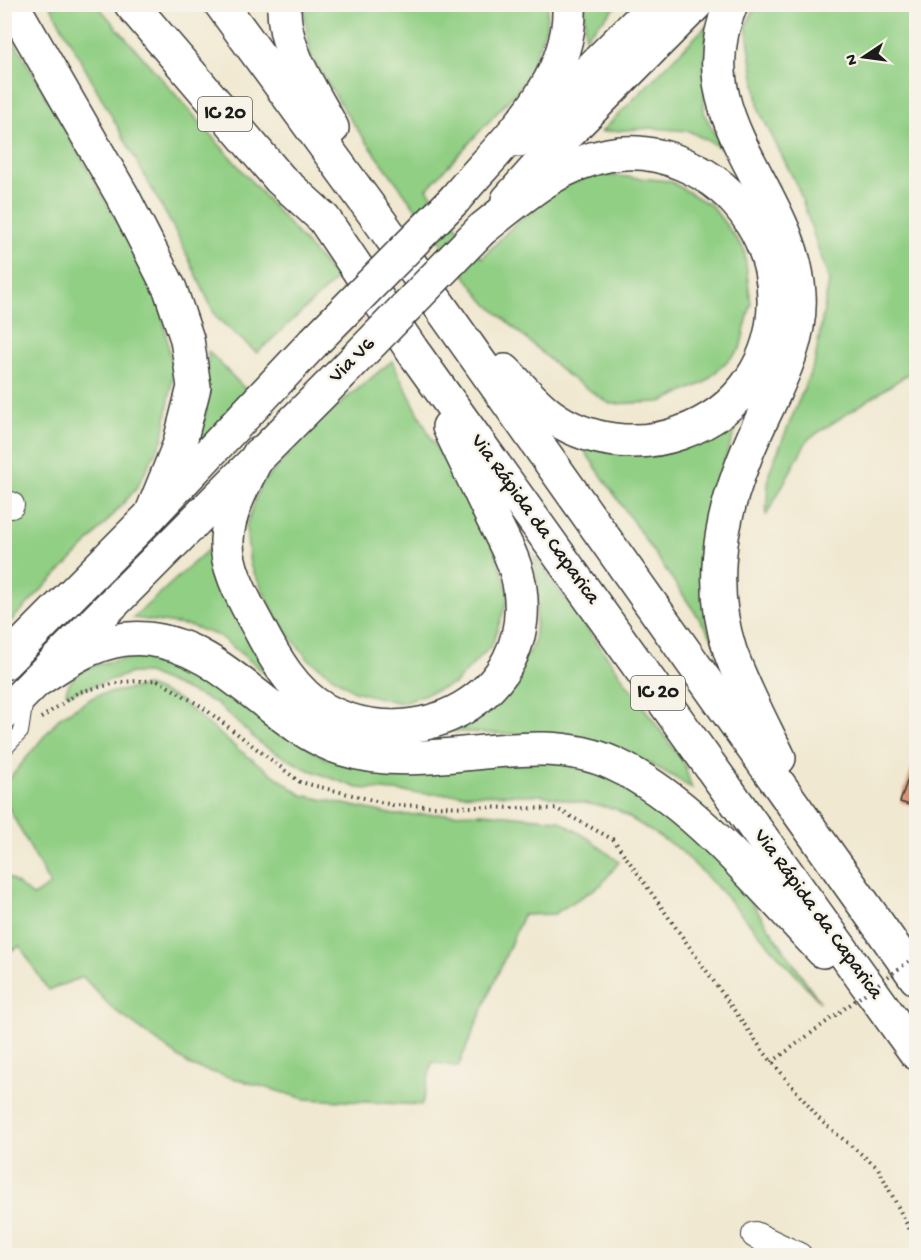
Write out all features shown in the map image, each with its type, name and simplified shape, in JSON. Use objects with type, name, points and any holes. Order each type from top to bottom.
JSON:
[{"type":"main road","points":[[12,4],[123,197],[170,289],[187,339],[194,387],[179,446],[151,515]]},
{"type":"main road","name":"Via Rápida da Caparica","points":[[131,4],[280,179],[324,219],[412,350],[910,1044]]},
{"type":"main road","name":"Via Rápida da Caparica","points":[[221,4],[448,316],[916,978]]},
{"type":"main road","points":[[284,4],[293,53],[381,223]]},
{"type":"main road","points":[[455,199],[526,115],[555,76],[567,39],[569,4]]},
{"type":"main road","name":"Via V6","points":[[4,663],[151,515],[313,343],[455,199],[576,87],[656,4]]},
{"type":"main road","name":"Via V6","points":[[22,704],[258,454],[339,376],[481,230],[565,136],[696,4]]},
{"type":"main road","points":[[731,4],[719,36],[717,75],[739,147],[782,227],[792,251],[800,296],[798,320],[788,361],[742,461],[726,510],[718,562],[721,607],[729,648],[741,678],[822,846]]},
{"type":"main road","points":[[448,316],[550,415],[581,431],[612,440],[629,441],[669,437],[704,422],[733,400],[765,356],[774,317],[776,295],[765,249],[756,227],[729,192],[695,169],[659,155],[642,153],[624,152],[587,160],[546,179],[481,230]]},
{"type":"main road","points":[[258,454],[237,495],[228,523],[226,545],[228,565],[239,593],[271,651],[295,684],[323,709],[353,722],[384,729],[446,718],[468,705],[488,688],[504,667],[516,642],[522,615],[520,586],[511,555],[412,350]]},
{"type":"main road","points":[[22,704],[74,656],[101,643],[133,638],[151,639],[171,644],[212,662],[311,736],[343,749],[371,756],[409,758],[538,749],[573,753],[611,762],[650,782],[712,836],[910,1044]]},
{"type":"street","points":[[756,1234],[799,1256]]},
{"type":"lane","points":[[4,750],[22,704]]},
{"type":"path","points":[[22,704],[121,682],[157,680],[201,706],[300,782],[392,804],[557,809],[614,840],[772,1062],[821,1121],[878,1168],[916,1242]]},
{"type":"path","points":[[772,1062],[916,956]]},
{"type":"green space","points":[[585,4],[618,5],[585,37]]},
{"type":"green space","points":[[50,5],[97,5],[337,279],[257,353],[216,317],[178,236]]},
{"type":"green space","points":[[303,5],[548,5],[546,27],[525,82],[427,189],[482,258],[544,194],[596,174],[670,181],[712,206],[744,249],[751,304],[740,349],[704,383],[661,402],[610,404],[568,376],[483,300],[352,122],[311,57]]},
{"type":"green space","points":[[757,5],[916,5],[916,364],[913,371],[808,439],[766,516],[769,473],[815,361],[829,281],[799,190],[759,110],[746,25]]},
{"type":"green space","points":[[4,23],[159,293],[173,374],[163,438],[136,489],[86,545],[5,627]]},
{"type":"green space","points":[[706,26],[704,113],[723,149],[689,131],[651,128],[601,132]]},
{"type":"green space","points":[[208,351],[249,393],[197,450],[205,416]]},
{"type":"green space","points":[[392,361],[432,440],[490,533],[509,595],[492,645],[454,684],[400,703],[354,691],[308,659],[279,622],[250,565],[246,527],[260,486],[314,425]]},
{"type":"green space","points":[[743,411],[719,479],[706,546],[707,595],[720,649],[571,431],[619,449]]},
{"type":"green space","points":[[212,546],[215,576],[231,607],[280,685],[219,636],[191,626],[133,618]]},
{"type":"green space","points":[[534,555],[684,763],[692,789],[645,762],[590,741],[555,735],[444,730],[510,683],[534,643],[538,593]]},
{"type":"green space","points":[[148,657],[167,660],[225,692],[325,758],[553,761],[635,784],[710,842],[820,1002],[718,888],[679,849],[616,809],[541,795],[429,794],[358,788],[304,768],[261,744],[216,703],[147,673],[131,673],[69,694],[66,692],[70,682],[88,668],[113,661]]},
{"type":"green space","points":[[147,686],[178,699],[239,750],[302,795],[395,815],[483,813],[558,820],[588,838],[619,862],[601,885],[554,914],[523,915],[458,1067],[432,1062],[422,1105],[305,1099],[191,1066],[113,1009],[83,977],[48,990],[20,946],[5,954],[5,879],[8,877],[33,896],[50,885],[5,801],[5,784],[60,717],[97,695]]},
{"type":"building","points":[[914,761],[916,762],[916,807],[900,802]]}]
